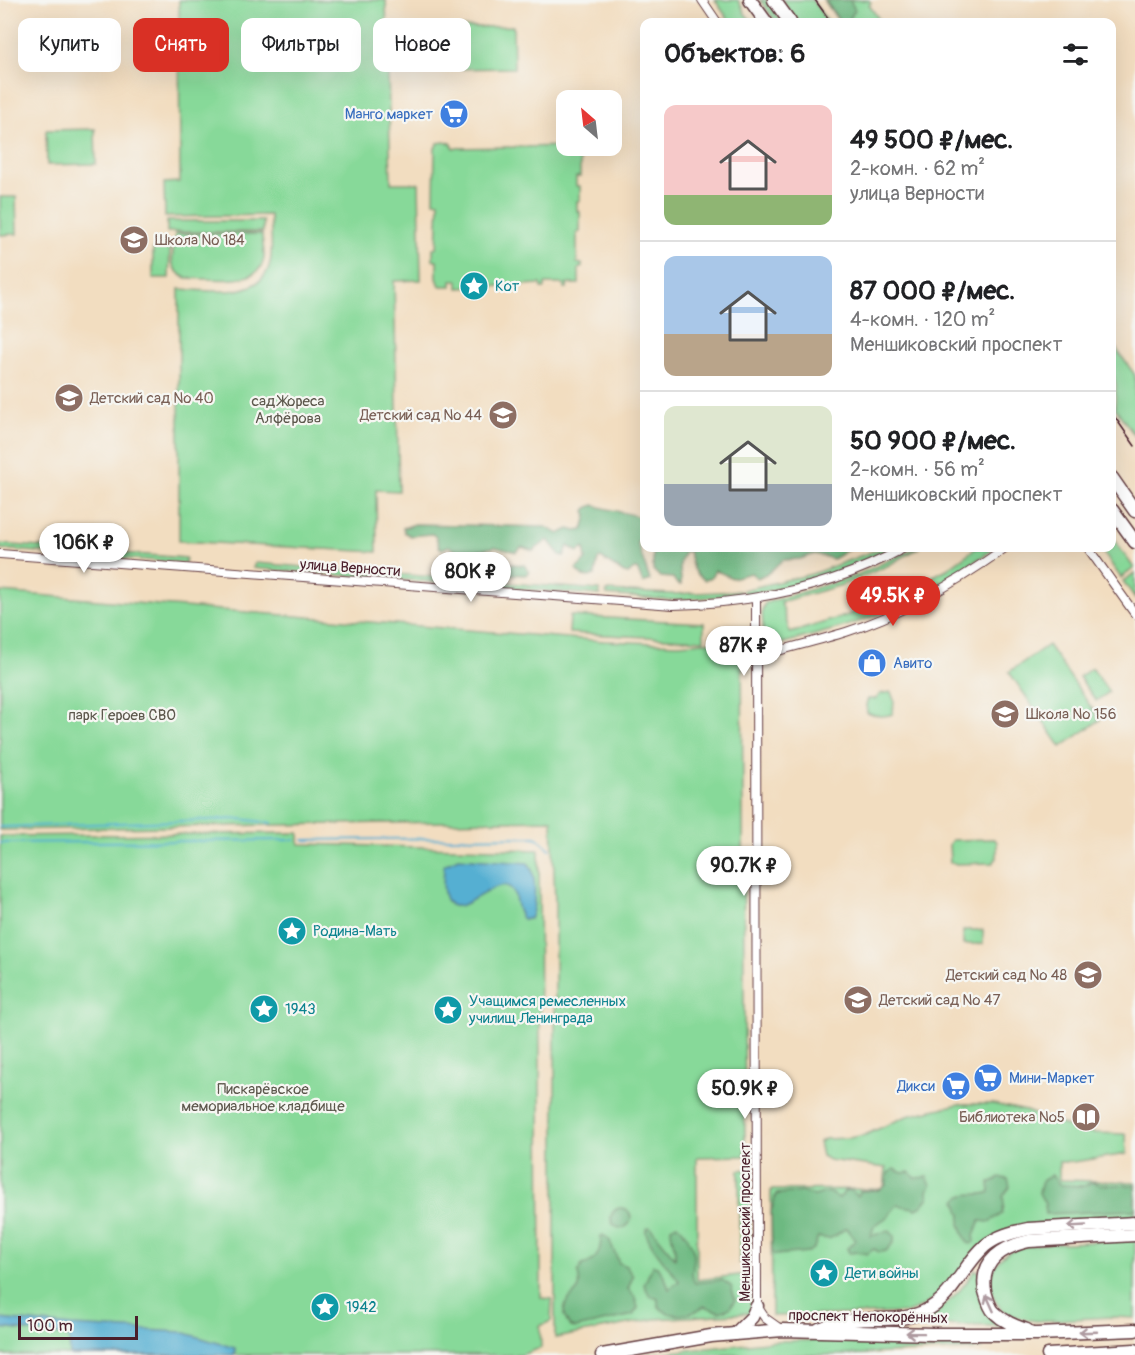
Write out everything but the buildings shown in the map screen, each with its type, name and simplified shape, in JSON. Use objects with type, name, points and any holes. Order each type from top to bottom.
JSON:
[{"type":"main road","points":[[750,0],[763,18]]},
{"type":"main road","points":[[774,0],[787,18]]},
{"type":"main road","points":[[1116,484],[1135,511]]},
{"type":"main road","points":[[1116,516],[1135,542]]},
{"type":"main road","points":[[813,1332],[838,1322],[902,1318],[924,1312],[948,1294],[985,1246],[1013,1232],[1028,1229],[1135,1223]]},
{"type":"main road","points":[[1039,1334],[1009,1324],[993,1311],[987,1297],[984,1279],[988,1264],[994,1256],[1014,1244],[1029,1241],[1135,1235]]},
{"type":"main road","points":[[735,1334],[752,1317],[757,1306]]},
{"type":"main road","name":"проспект Непокорённых","points":[[602,1355],[670,1342],[783,1330],[1039,1334],[1135,1330]]},
{"type":"main road","points":[[1048,1355],[1135,1350]]},
{"type":"street","points":[[702,0],[714,18]]},
{"type":"street","name":"улица Верности","points":[[0,554],[649,604],[697,605],[756,599],[787,592],[838,577],[896,552]]},
{"type":"street","points":[[757,657],[848,632],[899,611],[942,588],[999,552]]},
{"type":"street","points":[[1091,552],[1135,614]]},
{"type":"street","name":"Меншиковский проспект","points":[[756,599],[757,1306],[765,1318],[783,1330]]},
{"type":"green space","name":"сад Жореса Алфёрова","points":[[179,0],[386,0],[386,18],[373,18],[373,72],[388,72],[391,183],[419,183],[421,280],[394,281],[399,491],[376,490],[377,552],[179,541],[179,289],[232,291],[256,283],[265,275],[270,263],[272,246],[270,215],[165,217],[164,183],[180,182],[179,72],[229,72],[229,18],[179,18]]},
{"type":"green space","points":[[715,0],[738,0],[749,18],[727,18]]},
{"type":"green space","points":[[760,0],[766,0],[779,18],[773,18]]},
{"type":"green space","points":[[782,0],[812,0],[825,18],[795,18]]},
{"type":"green space","points":[[824,0],[869,0],[871,3],[869,5],[878,18],[836,18]]},
{"type":"green space","points":[[825,0],[850,0],[855,10],[850,18],[837,18]]},
{"type":"green space","points":[[513,26],[514,68],[471,69],[471,27]]},
{"type":"green space","points":[[95,129],[96,164],[47,165],[46,130]]},
{"type":"green space","points":[[438,143],[451,143],[454,148],[556,146],[556,156],[580,156],[580,177],[576,177],[576,186],[580,186],[580,201],[577,201],[577,211],[580,212],[580,232],[577,233],[577,263],[582,264],[579,268],[579,284],[567,284],[567,288],[564,288],[564,284],[545,284],[545,288],[542,288],[541,284],[458,288],[458,281],[451,281],[451,286],[440,286],[437,278],[437,260],[433,260],[433,248],[437,248],[439,202],[434,201],[435,148]]},
{"type":"green space","points":[[0,197],[16,197],[17,234],[0,235]]},
{"type":"green space","points":[[167,221],[263,221],[263,232],[167,232]]},
{"type":"green space","points":[[175,234],[262,234],[264,259],[259,270],[241,278],[218,280],[186,278],[175,269],[173,264]]},
{"type":"green space","points":[[153,249],[170,249],[169,278],[153,278]]},
{"type":"green space","points":[[1116,349],[1135,375],[1135,436],[1116,409]]},
{"type":"green space","points":[[594,505],[640,517],[640,540],[637,542],[650,580],[643,583],[637,569],[628,574],[624,573],[601,558],[598,559],[595,575],[582,576],[576,570],[586,559],[584,548],[578,552],[568,546],[564,556],[560,555],[548,540],[533,551],[522,547],[516,552],[495,547],[461,554],[449,546],[442,549],[439,547],[436,537],[432,534],[411,536],[405,533],[403,528],[415,524],[546,527],[559,534],[569,529],[583,530],[587,508]]},
{"type":"green space","points":[[1116,543],[1134,568],[1121,578],[1103,552],[1116,552]]},
{"type":"green space","points":[[0,544],[186,558],[185,563],[0,549]]},
{"type":"green space","points":[[653,552],[685,552],[680,568],[681,585],[677,584],[673,578],[660,577],[653,570]]},
{"type":"green space","points":[[689,552],[844,552],[833,559],[815,554],[800,559],[783,560],[768,573],[757,578],[751,573],[732,578],[715,570],[712,577],[705,580],[694,571]]},
{"type":"green space","points":[[871,552],[883,552],[820,577],[782,588],[743,595],[743,590],[812,574]]},
{"type":"green space","points":[[906,552],[912,552],[887,566],[842,585],[781,602],[790,633],[848,615],[901,593],[947,569],[970,552],[989,552],[939,584],[890,610],[821,633],[768,647],[764,645],[762,610],[765,603],[855,576]]},
{"type":"green space","points":[[255,563],[376,573],[375,578],[253,568]]},
{"type":"green space","points":[[511,564],[524,565],[529,571],[526,575],[508,574],[505,570]]},
{"type":"green space","points":[[383,573],[599,590],[600,595],[382,578]]},
{"type":"green space","points":[[1135,573],[1135,598],[1123,581]]},
{"type":"green space","points":[[606,591],[672,594],[740,591],[740,595],[672,600],[607,595]]},
{"type":"green space","name":"парк Героев СВО","points":[[0,592],[604,641],[678,644],[742,639],[745,1156],[697,1157],[697,1280],[739,1275],[750,1277],[751,1313],[655,1319],[555,1338],[555,902],[552,820],[0,830]]},
{"type":"green space","points":[[570,616],[704,623],[704,640],[569,633]]},
{"type":"green space","points":[[1048,645],[1100,720],[1061,747],[1009,672]]},
{"type":"green space","points":[[1092,668],[1109,692],[1096,701],[1079,677]]},
{"type":"green space","points":[[891,692],[894,700],[893,714],[880,716],[867,713],[868,699],[876,699],[880,694]]},
{"type":"green space","name":"Пискарёвское мемориальное кладбище","points":[[299,833],[299,844],[539,850],[541,1298],[552,1299],[551,1321],[540,1326],[541,1348],[521,1355],[0,1355],[0,836]]},
{"type":"green space","points":[[994,839],[997,842],[997,858],[993,863],[954,864],[950,862],[949,844],[952,840]]},
{"type":"green space","points":[[963,930],[983,930],[983,944],[963,944]]},
{"type":"green space","points":[[959,1104],[993,1104],[1026,1111],[1077,1130],[1126,1134],[1127,1154],[1059,1162],[1059,1180],[1135,1182],[1135,1218],[1012,1227],[934,1299],[907,1313],[772,1316],[771,1190],[884,1189],[886,1168],[829,1160],[822,1156],[819,1142],[825,1139],[865,1135],[907,1116]]},
{"type":"green space","points":[[750,1169],[751,1257],[739,1263],[739,1170]]},
{"type":"green space","points":[[894,1169],[902,1173],[909,1172],[916,1178],[927,1177],[931,1185],[928,1191],[929,1197],[922,1206],[917,1209],[898,1204],[887,1217],[874,1226],[871,1236],[889,1230],[894,1236],[894,1242],[886,1251],[879,1252],[874,1249],[867,1254],[849,1253],[847,1248],[855,1240],[847,1228],[828,1239],[818,1237],[814,1248],[808,1252],[775,1255],[772,1252],[771,1212],[776,1194],[804,1192],[814,1196],[828,1192],[839,1198],[844,1191],[850,1190],[857,1196],[860,1191],[879,1190],[886,1185],[888,1173]]},
{"type":"green space","points":[[1052,1175],[1059,1185],[1084,1186],[1092,1182],[1108,1185],[1135,1185],[1135,1210],[1046,1214],[1045,1204],[1039,1193],[1042,1181]]},
{"type":"green space","points":[[1000,1178],[1008,1179],[1010,1187],[1003,1196],[1002,1214],[989,1222],[980,1221],[974,1236],[975,1241],[968,1243],[960,1224],[961,1215],[956,1201],[963,1195],[990,1192],[989,1183]]},
{"type":"green space","points":[[621,1208],[628,1211],[631,1218],[628,1225],[621,1228],[614,1225],[611,1218],[614,1211]]},
{"type":"green space","points":[[677,1224],[688,1238],[693,1250],[692,1276],[695,1283],[722,1280],[731,1286],[735,1300],[730,1308],[720,1312],[704,1306],[688,1314],[674,1314],[663,1310],[658,1306],[658,1299],[650,1296],[644,1285],[653,1265],[657,1266],[665,1277],[669,1289],[679,1281],[653,1247],[646,1228],[650,1227],[675,1258],[671,1227]]},
{"type":"green space","points":[[603,1235],[609,1239],[619,1263],[626,1266],[633,1276],[628,1289],[635,1297],[638,1308],[633,1315],[576,1328],[570,1327],[564,1316],[565,1305],[579,1288],[578,1273],[582,1265],[587,1264],[597,1255]]},
{"type":"green space","points":[[1135,1239],[1135,1318],[1036,1321],[1006,1312],[994,1298],[991,1285],[993,1271],[1000,1259],[1011,1251],[1038,1245]]},
{"type":"green space","points":[[975,1270],[980,1272],[979,1279],[1003,1326],[906,1325],[946,1304]]},
{"type":"green space","points":[[877,1339],[982,1346],[982,1349],[841,1355],[642,1355],[776,1341]]},
{"type":"water","points":[[458,858],[528,863],[533,874],[535,890],[530,919],[523,919],[520,915],[514,893],[509,887],[494,888],[468,903],[452,906],[444,893],[444,865]]},
{"type":"water","points":[[0,1319],[72,1326],[182,1332],[235,1348],[235,1355],[70,1355],[69,1338],[66,1335],[0,1328]]},
{"type":"waterway","points":[[0,827],[240,819],[272,823]]},
{"type":"waterway","points":[[304,840],[536,837],[550,849]]},
{"type":"waterway","points":[[0,843],[294,840]]},
{"type":"tram line","points":[[815,0],[828,18]]},
{"type":"tram line","points":[[1116,419],[1135,446]]},
{"type":"place","name":"Манго маркет","points":[[454,114]]},
{"type":"place","name":"Школа № 184","points":[[134,240]]},
{"type":"place","name":"Кот","points":[[474,286]]},
{"type":"place","name":"Детский сад № 40","points":[[69,398]]},
{"type":"place","name":"Детский сад № 44","points":[[503,415]]},
{"type":"place","name":"Авито","points":[[872,663]]},
{"type":"place","name":"Школа № 156","points":[[1005,714]]},
{"type":"place","name":"Родина-Мать","points":[[292,931]]},
{"type":"place","name":"Детский сад № 48","points":[[1088,975]]},
{"type":"place","name":"Детский сад № 47","points":[[858,1000]]},
{"type":"place","name":"1943","points":[[264,1009]]},
{"type":"place","name":"Учащимся ремесленных училищ Ленинграда","points":[[448,1010]]},
{"type":"place","name":"Мини-Маркет","points":[[988,1078]]},
{"type":"place","name":"Дикси","points":[[956,1086]]},
{"type":"place","name":"Библиотека №5","points":[[1086,1117]]},
{"type":"place","name":"Дети войны","points":[[824,1273]]},
{"type":"place","name":"1942","points":[[325,1307]]}]
